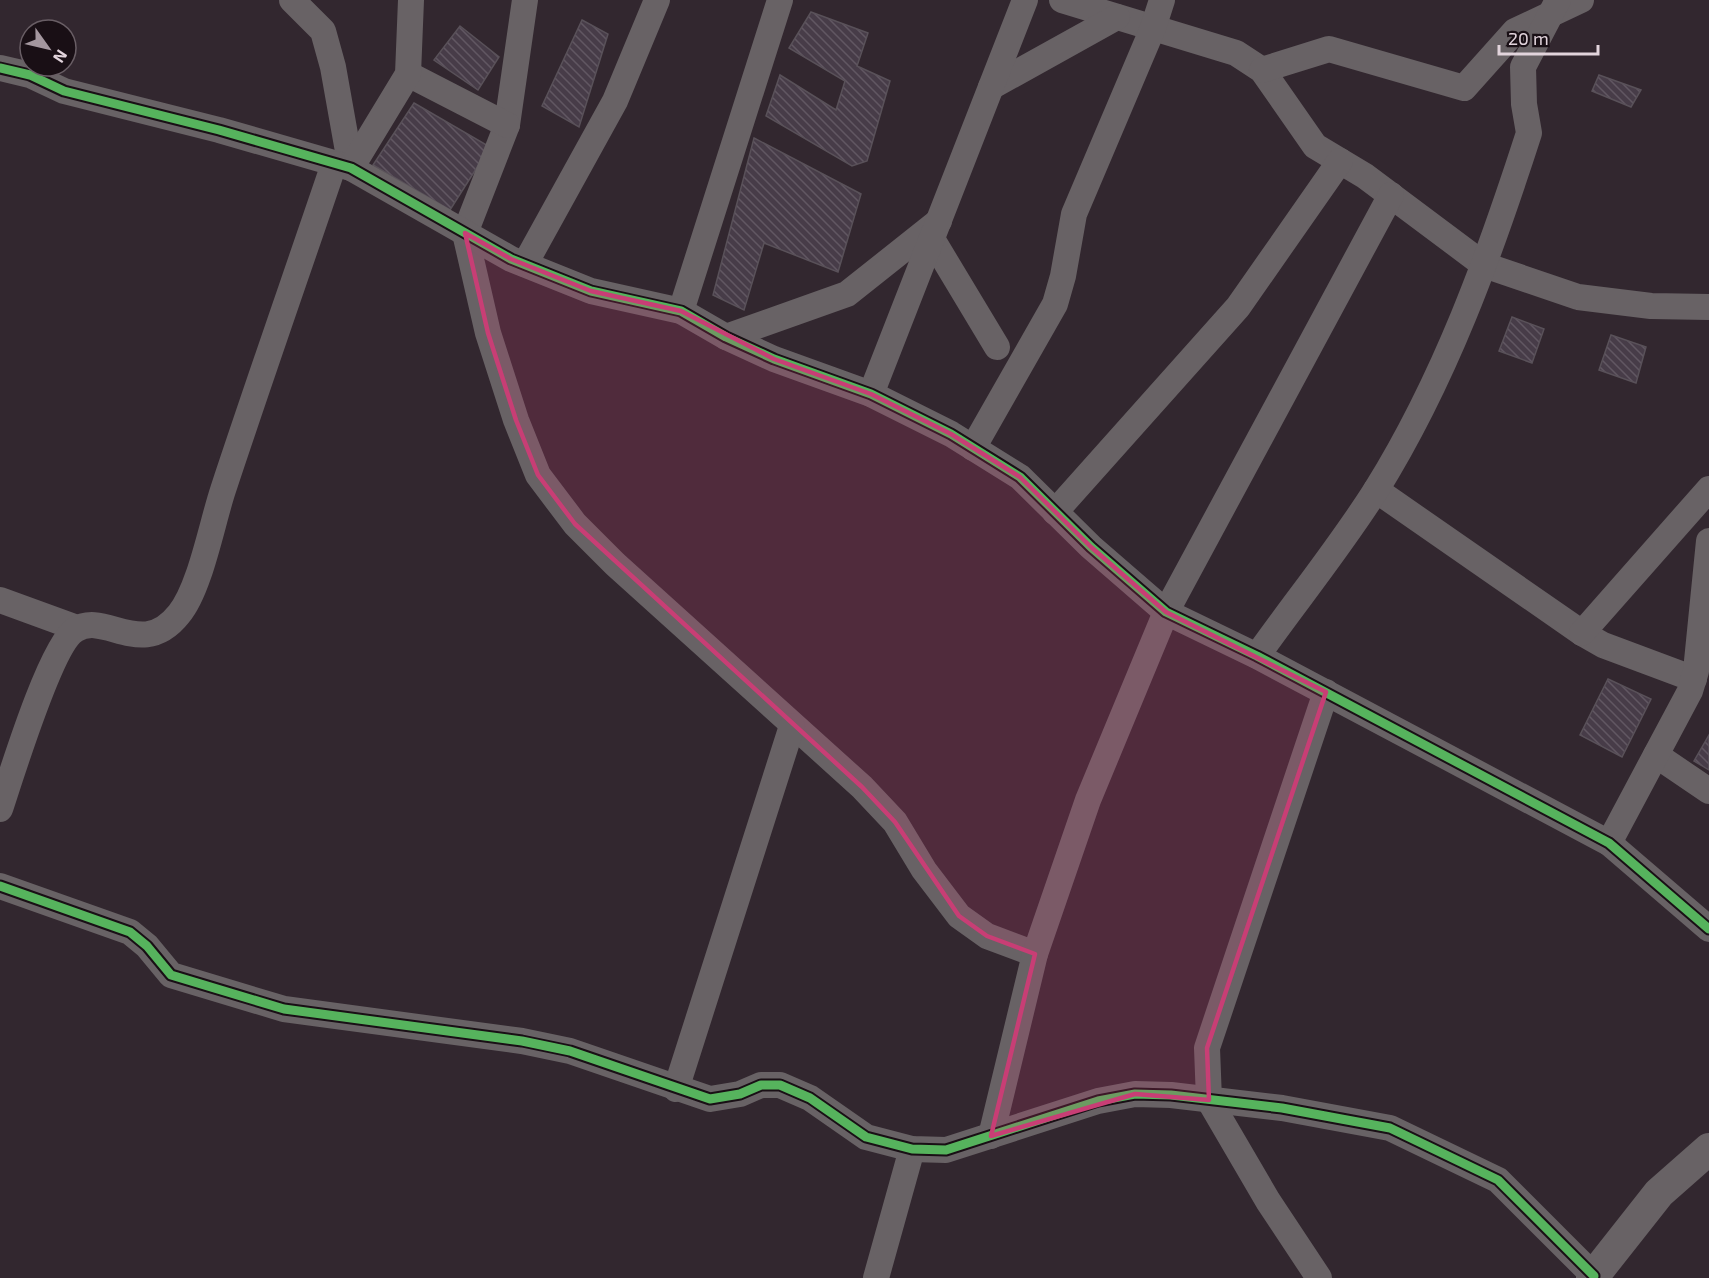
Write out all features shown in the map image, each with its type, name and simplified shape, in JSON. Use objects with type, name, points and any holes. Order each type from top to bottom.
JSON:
[{"type":"street","points":[[292,0],[323,31],[333,67],[342,166]]},
{"type":"street","points":[[0,600],[76,628],[93,626],[147,636],[163,630],[180,614],[194,585],[222,492],[342,166],[408,75],[411,0]]},
{"type":"street","points":[[525,0],[507,124],[465,233],[488,333],[516,420],[538,475],[575,524],[615,564],[862,787],[895,822],[924,870],[959,916],[987,936],[1035,954]]},
{"type":"street","points":[[525,264],[615,101],[657,0]]},
{"type":"street","points":[[681,311],[780,0]]},
{"type":"street","points":[[871,394],[1025,0]]},
{"type":"street","points":[[1062,0],[1236,53],[1262,70],[1314,146],[1391,195],[1484,264],[1578,297],[1651,306],[1709,307]]},
{"type":"street","points":[[973,448],[1055,304],[1063,276],[1074,214],[1153,28],[1162,0]]},
{"type":"street","points":[[1262,70],[1329,49],[1464,88],[1515,31],[1554,7],[1581,0]]},
{"type":"street","points":[[1257,656],[1376,490],[1424,403],[1460,329],[1529,133],[1524,104],[1523,67],[1554,7]]},
{"type":"street","points":[[991,87],[1117,17]]},
{"type":"street","points":[[0,68],[30,75],[64,91],[219,130],[342,166],[525,264],[591,291],[681,311],[726,337],[774,359],[871,394],[973,448],[1020,477],[1091,547],[1166,612],[1257,656],[1609,843],[1709,929]]},
{"type":"street","points":[[408,75],[507,124]]},
{"type":"street","points":[[1055,512],[1238,307],[1340,161]]},
{"type":"street","points":[[992,1136],[1035,954],[1088,800],[1166,612],[1391,195]]},
{"type":"street","points":[[726,337],[847,294],[935,230]]},
{"type":"street","points":[[935,230],[997,347]]},
{"type":"street","points":[[1582,633],[1709,489]]},
{"type":"street","points":[[1376,490],[1582,633],[1603,645],[1694,679]]},
{"type":"street","points":[[1609,843],[1694,679],[1709,541]]},
{"type":"street","points":[[0,808],[36,703],[65,638],[76,628]]},
{"type":"street","points":[[1319,1278],[1268,1201],[1209,1100],[1207,1048],[1326,692]]},
{"type":"street","points":[[676,1089],[792,726]]},
{"type":"street","points":[[1656,755],[1709,791]]},
{"type":"street","points":[[0,886],[130,932],[147,946],[171,975],[190,982],[284,1009],[522,1041],[570,1051],[710,1099],[740,1094],[761,1085],[780,1085],[810,1098],[866,1137],[912,1149],[946,1150],[1098,1101],[1135,1094],[1282,1108],[1390,1128],[1498,1180],[1593,1277],[1659,1193],[1709,1149]]},
{"type":"street","points":[[876,1278],[912,1149]]},
{"type":"highlighted area","points":[[465,233],[511,259],[591,291],[681,311],[774,359],[871,394],[951,434],[1020,477],[1091,547],[1166,612],[1326,692],[1207,1048],[1209,1100],[1135,1094],[991,1136],[1035,954],[987,936],[959,916],[895,822],[862,787],[575,524],[538,475],[516,420],[488,333]]},
{"type":"building","points":[[811,12],[868,33],[857,66],[890,81],[867,161],[852,166],[766,116],[780,75],[836,110],[845,81],[789,48]]},
{"type":"building","points":[[582,20],[608,34],[579,127],[542,106]]},
{"type":"building","points":[[460,26],[499,57],[478,90],[434,60]]},
{"type":"building","points":[[1599,75],[1641,90],[1631,107],[1592,91]]},
{"type":"building","points":[[414,103],[490,147],[450,210],[373,165]]},
{"type":"building","points":[[754,138],[861,194],[838,272],[764,243],[744,310],[713,295]]},
{"type":"building","points":[[1512,317],[1544,329],[1532,363],[1499,351]]},
{"type":"building","points":[[1611,335],[1646,347],[1636,383],[1599,370]]},
{"type":"building","points":[[1608,679],[1651,699],[1622,757],[1580,735]]},
{"type":"building","points":[[1709,735],[1709,770],[1694,761]]},
{"type":"cycle path","points":[[0,68],[30,75],[64,91],[219,130],[351,168],[511,259],[591,291],[681,311],[726,337],[774,359],[871,394],[951,434],[1020,477],[1091,547],[1166,612],[1257,656],[1609,843],[1709,929]]},
{"type":"cycle path","points":[[0,886],[130,932],[147,946],[171,975],[284,1009],[522,1041],[570,1051],[710,1099],[740,1094],[761,1085],[780,1085],[810,1098],[866,1137],[912,1149],[946,1150],[1098,1101],[1135,1094],[1171,1095],[1282,1108],[1390,1128],[1498,1180],[1594,1276]]}]
